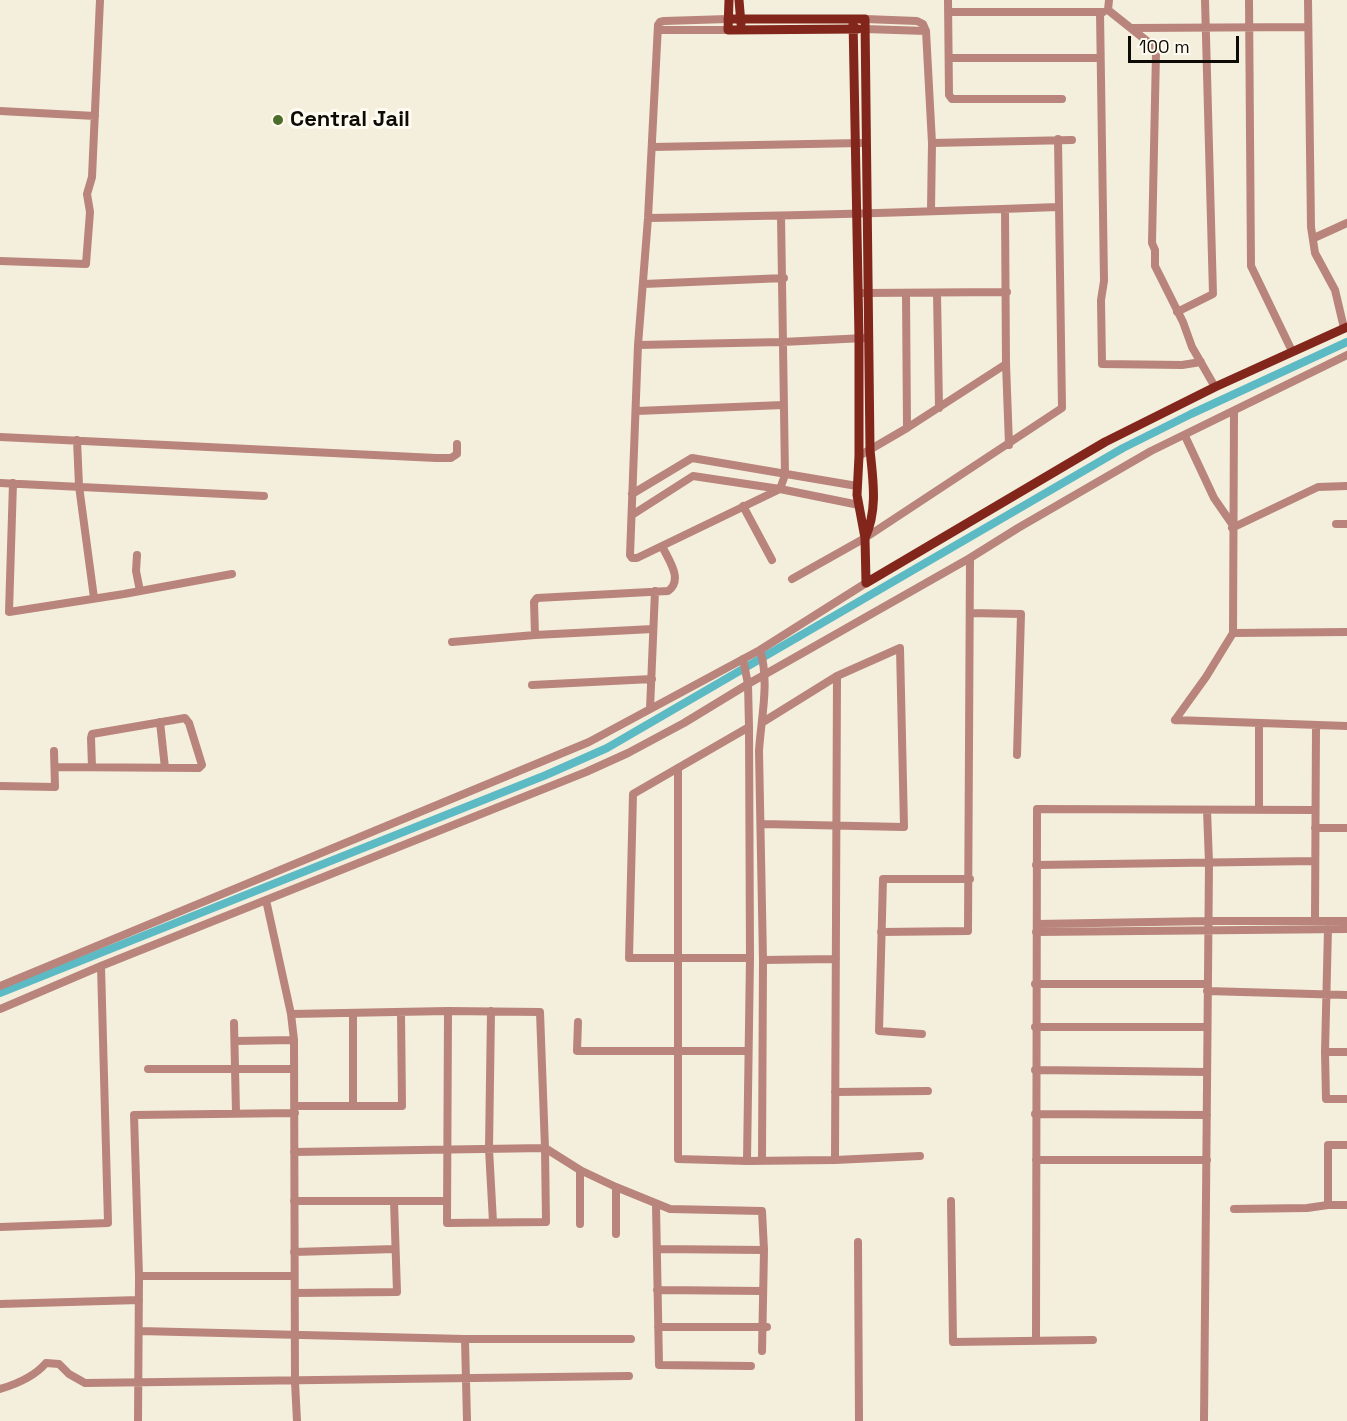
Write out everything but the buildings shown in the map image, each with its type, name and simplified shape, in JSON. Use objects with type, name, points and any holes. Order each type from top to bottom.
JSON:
[{"type":"main road","points":[[729,0],[728,30],[853,24]]},
{"type":"main road","points":[[739,0],[741,30]]},
{"type":"main road","points":[[728,20],[865,24],[861,143],[863,293],[874,494],[872,520],[865,538]]},
{"type":"main road","points":[[853,24],[861,143]]},
{"type":"main road","points":[[864,338],[857,486],[865,538],[867,583],[1105,442],[1215,387],[1345,327]]},
{"type":"street","points":[[0,261],[86,264],[90,212],[87,194],[92,177],[100,0]]},
{"type":"street","points":[[948,0],[949,94],[952,99],[1062,99]]},
{"type":"street","points":[[1108,0],[1104,11],[1099,58],[1104,281],[1101,300],[1102,364],[1182,365],[1202,362]]},
{"type":"street","points":[[1177,312],[1213,294],[1205,0]]},
{"type":"street","points":[[1249,0],[1251,266],[1292,351]]},
{"type":"street","points":[[1308,0],[1311,227],[1316,253],[1335,290],[1345,327]]},
{"type":"street","points":[[948,12],[1104,11],[1132,28],[1152,45],[1156,53],[1152,243],[1155,250],[1155,266],[1183,322],[1192,347],[1215,387]]},
{"type":"street","points":[[728,20],[664,21],[660,22],[658,30],[644,284],[638,345],[630,555],[632,558],[637,558],[780,489],[785,475],[782,216]]},
{"type":"street","points":[[865,24],[917,21],[923,24],[926,31],[932,143],[931,210]]},
{"type":"street","points":[[1132,28],[1308,27]]},
{"type":"street","points":[[658,30],[728,30]]},
{"type":"street","points":[[950,58],[1099,58]]},
{"type":"street","points":[[0,111],[95,116]]},
{"type":"street","points":[[792,579],[865,538],[1010,445],[1062,408],[1058,139]]},
{"type":"street","points":[[932,143],[1072,140]]},
{"type":"street","points":[[652,147],[861,143]]},
{"type":"street","points":[[648,218],[1058,207]]},
{"type":"street","points":[[1005,209],[1006,364],[1010,445]]},
{"type":"street","points":[[1314,238],[1347,223]]},
{"type":"street","points":[[644,284],[784,278]]},
{"type":"street","points":[[863,293],[1007,292]]},
{"type":"street","points":[[937,293],[939,408]]},
{"type":"street","points":[[906,294],[907,428]]},
{"type":"street","points":[[638,345],[864,338]]},
{"type":"street","points":[[0,1010],[102,966],[586,772],[628,753],[684,723],[747,681],[970,558],[1151,451],[1347,356]]},
{"type":"street","points":[[859,456],[1006,364]]},
{"type":"street","points":[[637,411],[783,405]]},
{"type":"street","points":[[1234,412],[1233,633],[1206,677],[1175,720],[1347,726]]},
{"type":"street","points":[[0,436],[436,458],[451,458],[457,454],[457,444]]},
{"type":"street","points":[[1185,436],[1214,498],[1232,526]]},
{"type":"street","points":[[77,440],[79,486],[94,598]]},
{"type":"street","points":[[632,494],[692,458],[857,486]]},
{"type":"street","points":[[632,515],[693,476],[780,489],[859,505]]},
{"type":"street","points":[[0,483],[264,496]]},
{"type":"street","points":[[13,483],[9,612],[232,574]]},
{"type":"street","points":[[1232,526],[1318,487],[1347,486]]},
{"type":"street","points":[[743,506],[772,560]]},
{"type":"street","points":[[1336,524],[1347,524]]},
{"type":"street","points":[[535,635],[534,602],[537,598],[668,591],[676,579],[662,546]]},
{"type":"street","points":[[137,555],[136,571],[140,591]]},
{"type":"street","points":[[881,932],[968,931],[970,558]]},
{"type":"street","points":[[0,986],[589,742],[761,653],[867,583]]},
{"type":"street","points":[[650,709],[655,591]]},
{"type":"street","points":[[971,613],[1021,614],[1017,755]]},
{"type":"street","points":[[453,642],[652,629]]},
{"type":"street","points":[[1233,633],[1347,632]]},
{"type":"street","points":[[762,824],[904,827],[900,648],[837,676],[763,722]]},
{"type":"street","points":[[761,653],[763,722],[759,751],[763,960],[762,1161]]},
{"type":"street","points":[[744,661],[749,727],[750,958],[747,1161]]},
{"type":"street","points":[[835,1160],[837,676]]},
{"type":"street","points":[[532,685],[652,679]]},
{"type":"street","points":[[55,767],[199,768],[202,765],[188,719],[183,718],[92,734],[92,767]]},
{"type":"street","points":[[160,722],[165,768]]},
{"type":"street","points":[[1258,723],[1259,810]]},
{"type":"street","points":[[1315,921],[1316,726]]},
{"type":"street","points":[[749,727],[633,794],[629,958],[750,958]]},
{"type":"street","points":[[0,786],[55,787],[54,750]]},
{"type":"street","points":[[678,768],[678,1159],[762,1161],[920,1156]]},
{"type":"street","points":[[1036,1341],[1037,809],[1315,810]]},
{"type":"street","points":[[1204,1421],[1209,925],[1207,810]]},
{"type":"street","points":[[1315,828],[1347,828]]},
{"type":"street","points":[[1036,865],[1315,861]]},
{"type":"street","points":[[922,1034],[879,1031],[883,879],[970,879]]},
{"type":"street","points":[[266,900],[291,1014],[294,1040],[294,1276],[297,1421]]},
{"type":"street","points":[[1036,928],[1347,921]]},
{"type":"street","points":[[1209,925],[1347,929]]},
{"type":"street","points":[[1328,929],[1324,1052],[1326,1099],[1347,1099]]},
{"type":"street","points":[[763,960],[836,959]]},
{"type":"street","points":[[0,1227],[108,1224],[102,966]]},
{"type":"street","points":[[1035,984],[1207,987],[1347,995]]},
{"type":"street","points":[[291,1014],[448,1011],[540,1012],[546,1222],[447,1222],[448,1011]]},
{"type":"street","points":[[491,1011],[489,1149],[493,1222]]},
{"type":"street","points":[[138,1421],[139,1276],[134,1115],[236,1113],[353,1105],[402,1106],[401,1012]]},
{"type":"street","points":[[353,1013],[353,1105]]},
{"type":"street","points":[[578,1022],[577,1051],[747,1051]]},
{"type":"street","points":[[234,1023],[236,1113]]},
{"type":"street","points":[[1035,1027],[1207,1027]]},
{"type":"street","points":[[235,1041],[294,1040]]},
{"type":"street","points":[[1324,1052],[1347,1052]]},
{"type":"street","points":[[148,1070],[294,1069]]},
{"type":"street","points":[[1035,1070],[1207,1072]]},
{"type":"street","points":[[835,1092],[928,1090]]},
{"type":"street","points":[[1035,1114],[1207,1115]]},
{"type":"street","points":[[1328,1205],[1328,1145],[1347,1145]]},
{"type":"street","points":[[294,1152],[545,1148],[580,1170],[670,1209],[762,1211],[765,1328],[762,1351]]},
{"type":"street","points":[[1036,1160],[1207,1160]]},
{"type":"street","points":[[580,1170],[580,1224]]},
{"type":"street","points":[[616,1187],[616,1234]]},
{"type":"street","points":[[294,1201],[447,1201]]},
{"type":"street","points":[[295,1293],[397,1292],[394,1201]]},
{"type":"street","points":[[951,1201],[953,1342],[1093,1340]]},
{"type":"street","points":[[656,1204],[659,1365],[751,1366]]},
{"type":"street","points":[[1234,1209],[1347,1205]]},
{"type":"street","points":[[858,1242],[859,1421]]},
{"type":"street","points":[[294,1252],[395,1249]]},
{"type":"street","points":[[657,1249],[764,1250]]},
{"type":"street","points":[[139,1276],[294,1276]]},
{"type":"street","points":[[657,1290],[763,1291]]},
{"type":"street","points":[[0,1304],[139,1300]]},
{"type":"street","points":[[658,1327],[765,1328]]},
{"type":"street","points":[[139,1331],[465,1339],[631,1339]]},
{"type":"street","points":[[465,1339],[467,1421]]},
{"type":"street","points":[[0,1389],[12,1386],[38,1372],[46,1363],[59,1364],[69,1374],[85,1383],[629,1376]]},
{"type":"waterway","points":[[0,993],[546,775],[607,748],[1123,448],[1347,342]]},
{"type":"place","name":"Central Jail","points":[[278,120]]}]
